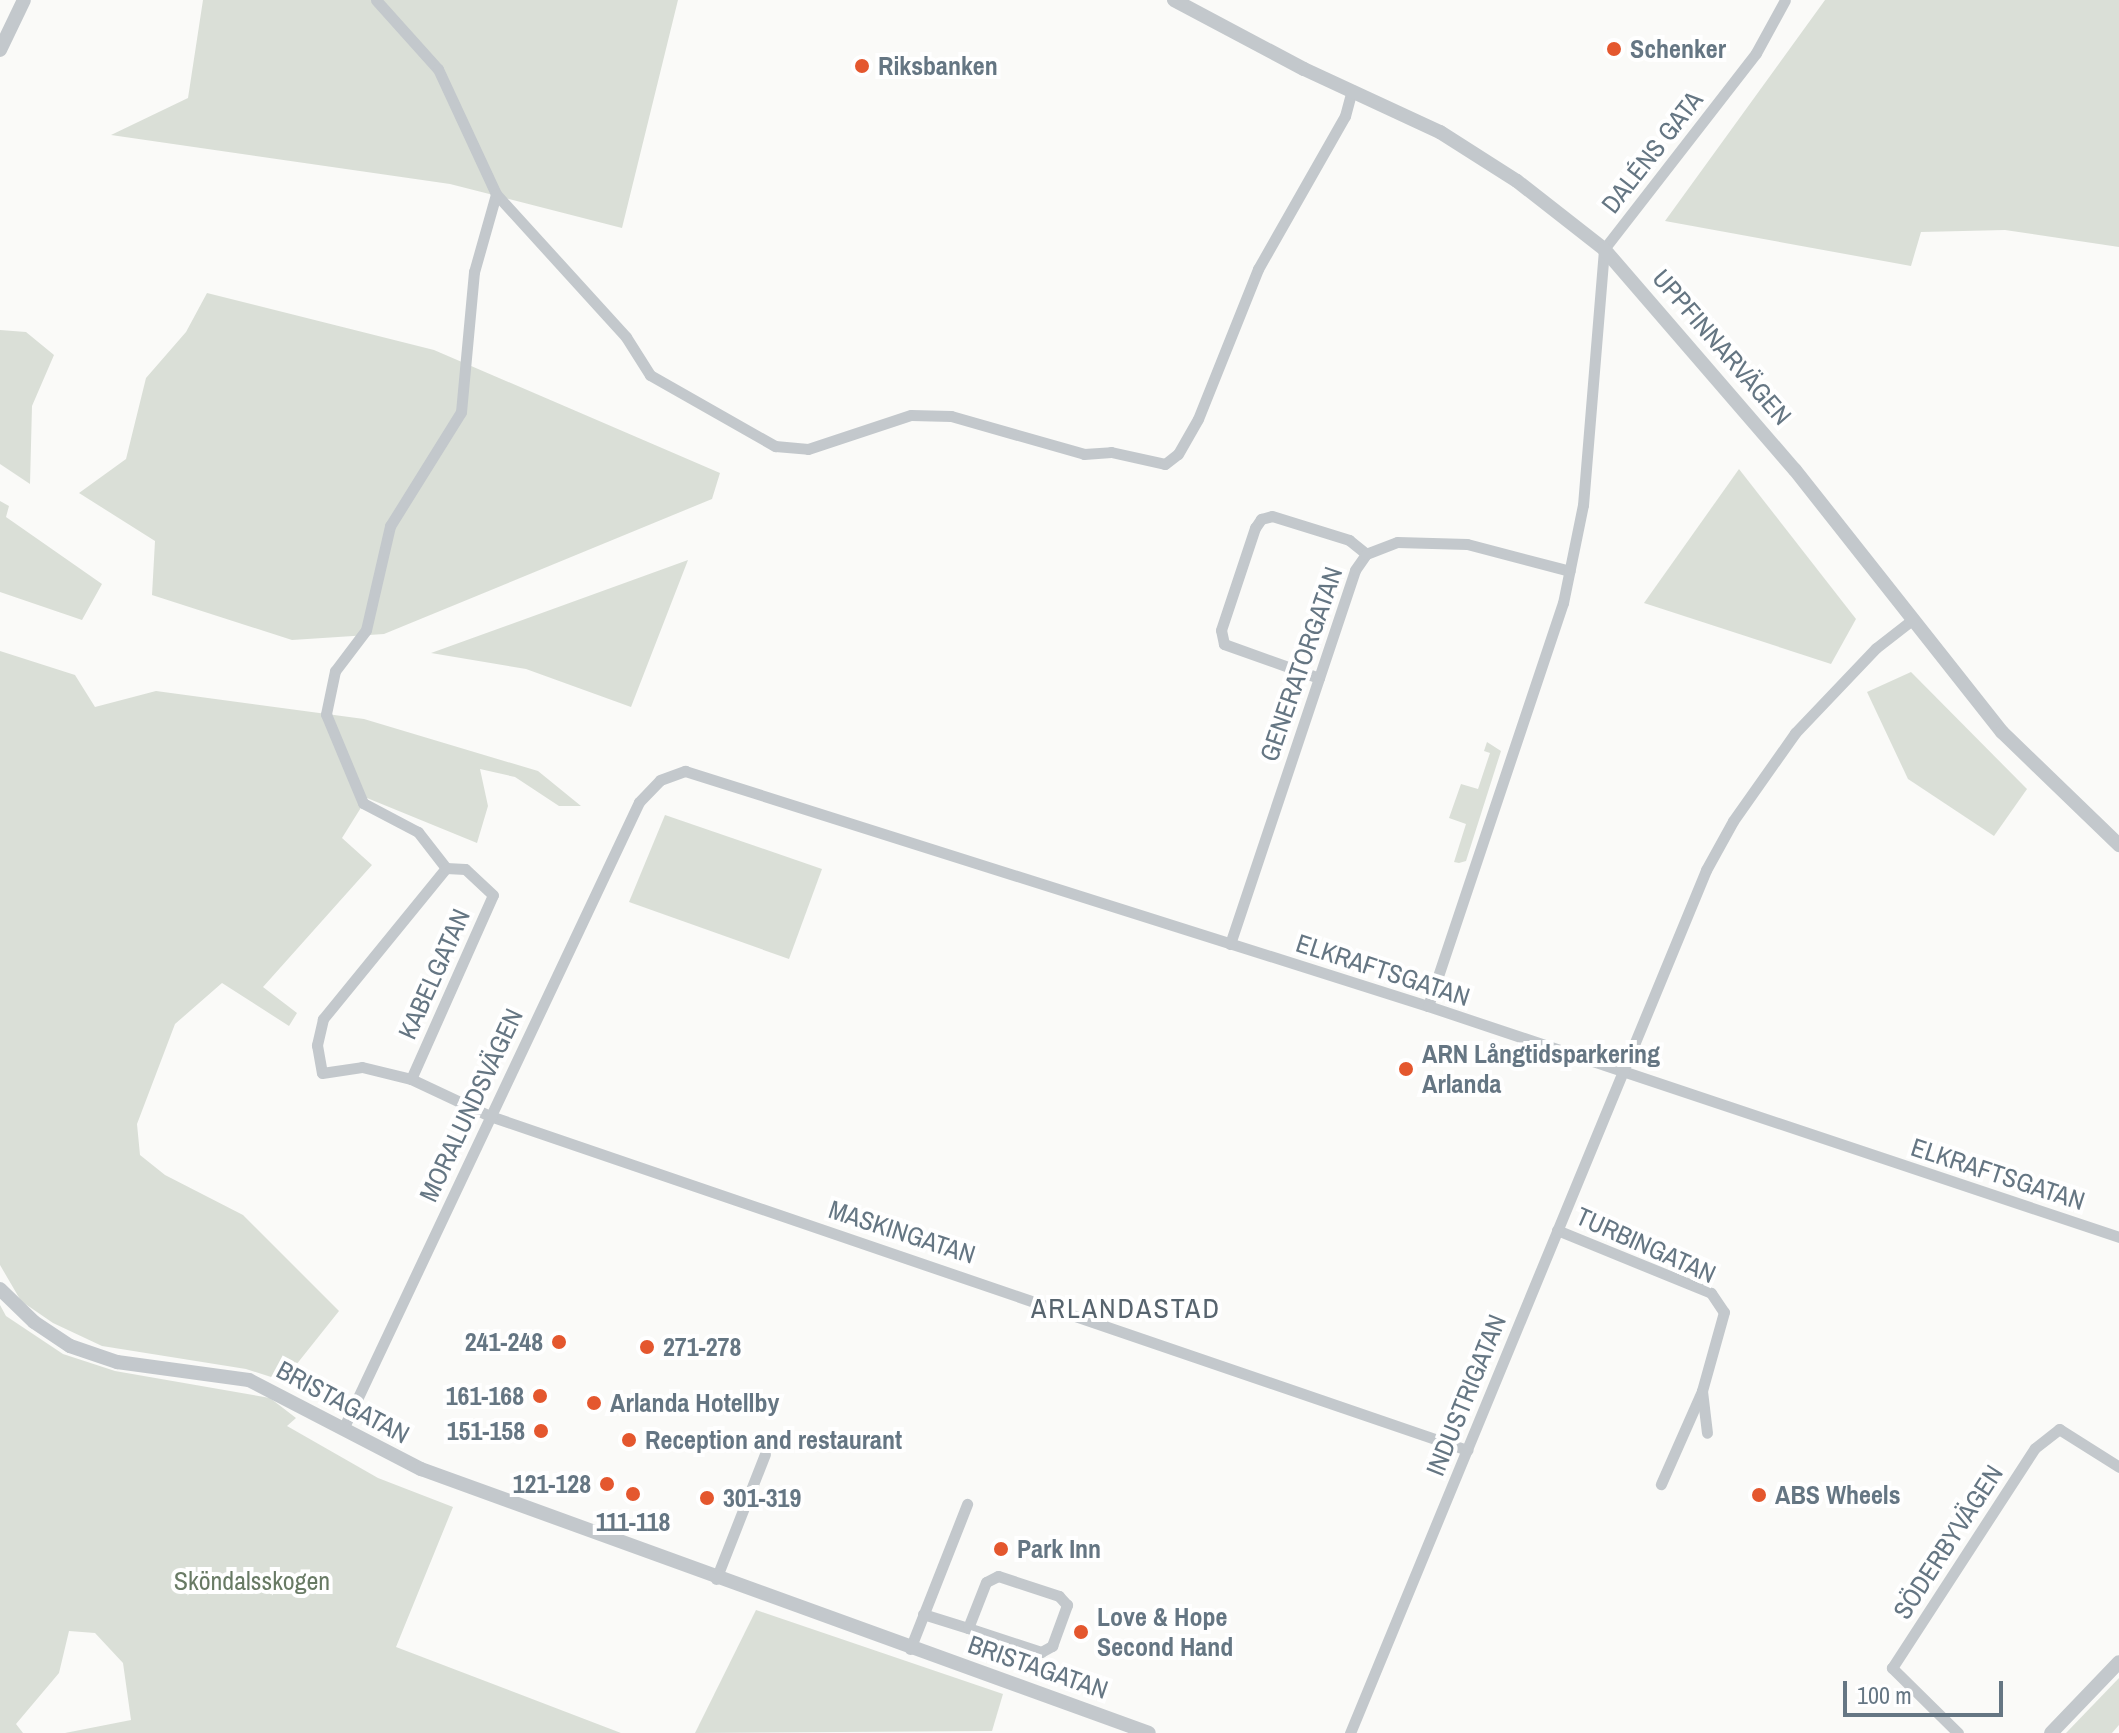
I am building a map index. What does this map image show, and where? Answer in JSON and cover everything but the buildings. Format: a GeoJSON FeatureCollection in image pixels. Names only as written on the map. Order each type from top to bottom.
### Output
{"type":"FeatureCollection","features":[{"type":"Feature","properties":{"kind":"street"},"geometry":{"type":"LineString","coordinates":[[0,50],[24,0]]}},
{"type":"Feature","properties":{"kind":"street"},"geometry":{"type":"LineString","coordinates":[[376,0],[438,69],[496,194],[626,337],[650,375],[755,438],[808,449],[911,415],[951,416],[1084,454],[1111,452],[1165,464],[1178,454],[1198,419],[1258,269],[1345,116],[1352,90]]}},
{"type":"Feature","properties":{"kind":"street","name":"DALÉNS GATA"},"geometry":{"type":"LineString","coordinates":[[1604,249],[1756,53],[1785,0]]}},
{"type":"Feature","properties":{"kind":"street","name":"UPPFINNARVÄGEN"},"geometry":{"type":"LineString","coordinates":[[1180,2],[1477,154],[1604,249],[1795,470],[1912,620],[2031,764],[2119,845]]}},
{"type":"Feature","properties":{"kind":"street"},"geometry":{"type":"LineString","coordinates":[[446,868],[418,832],[363,803],[326,714],[335,671],[366,630],[390,526],[461,412],[474,272],[496,194]]}},
{"type":"Feature","properties":{"kind":"street"},"geometry":{"type":"LineString","coordinates":[[1428,1006],[1570,571],[1586,480],[1604,249]]}},
{"type":"Feature","properties":{"kind":"street"},"geometry":{"type":"LineString","coordinates":[[1319,678],[1224,644],[1221,630],[1255,528],[1261,519],[1272,516],[1349,540],[1366,554]]}},
{"type":"Feature","properties":{"kind":"street","name":"GENERATORGATAN"},"geometry":{"type":"LineString","coordinates":[[1230,944],[1355,570],[1366,554],[1397,542],[1467,544],[1570,571]]}},
{"type":"Feature","properties":{"kind":"street","name":"INDUSTRIGATAN"},"geometry":{"type":"LineString","coordinates":[[1350,1733],[1623,1074],[1684,919],[1733,821],[1795,733],[1833,690],[1912,620]]}},
{"type":"Feature","properties":{"kind":"street","name":"ELKRAFTSGATAN"},"geometry":{"type":"LineString","coordinates":[[639,802],[660,780],[685,771],[1428,1006],[1623,1074],[2119,1237]]}},
{"type":"Feature","properties":{"kind":"street","name":"MORALUNDSVÄGEN"},"geometry":{"type":"LineString","coordinates":[[344,1427],[639,802]]}},
{"type":"Feature","properties":{"kind":"street","name":"MASKINGATAN"},"geometry":{"type":"LineString","coordinates":[[446,868],[323,1019],[317,1045],[322,1073],[362,1067],[411,1079],[490,1116],[1467,1450]]}},
{"type":"Feature","properties":{"kind":"street","name":"KABELGATAN"},"geometry":{"type":"LineString","coordinates":[[411,1079],[493,895],[465,869],[446,868]]}},
{"type":"Feature","properties":{"kind":"street","name":"TURBINGATAN"},"geometry":{"type":"LineString","coordinates":[[1557,1230],[1711,1293],[1720,1302],[1725,1321],[1702,1391],[1661,1484]]}},
{"type":"Feature","properties":{"kind":"street","name":"BRISTAGATAN"},"geometry":{"type":"LineString","coordinates":[[0,1289],[34,1322],[70,1346],[117,1362],[249,1380],[421,1469],[716,1579],[1149,1733]]}},
{"type":"Feature","properties":{"kind":"street","name":"TURBINGATAN"},"geometry":{"type":"LineString","coordinates":[[1702,1391],[1707,1433]]}},
{"type":"Feature","properties":{"kind":"street","name":"SÖDERBYVÄGEN"},"geometry":{"type":"LineString","coordinates":[[1958,1733],[1892,1668],[2035,1448],[2059,1429],[2119,1467]]}},
{"type":"Feature","properties":{"kind":"street"},"geometry":{"type":"LineString","coordinates":[[716,1579],[765,1454]]}},
{"type":"Feature","properties":{"kind":"street"},"geometry":{"type":"LineString","coordinates":[[910,1649],[967,1504]]}},
{"type":"Feature","properties":{"kind":"street"},"geometry":{"type":"LineString","coordinates":[[923,1614],[1041,1652],[1052,1646],[1067,1605],[1059,1596],[998,1576],[986,1582],[968,1628]]}},
{"type":"Feature","properties":{"kind":"street"},"geometry":{"type":"LineString","coordinates":[[2051,1733],[2119,1662]]}},
{"type":"Feature","properties":{"kind":"green space"},"geometry":{"type":"Polygon","coordinates":[[[203,0],[678,0],[622,228],[450,184],[111,135],[188,98],[203,0]]]}},
{"type":"Feature","properties":{"kind":"green space"},"geometry":{"type":"Polygon","coordinates":[[[1825,0],[2119,0],[2119,247],[2005,230],[1921,232],[1911,266],[1665,221],[1825,0]]]}},
{"type":"Feature","properties":{"kind":"green space"},"geometry":{"type":"Polygon","coordinates":[[[207,293],[434,350],[720,473],[712,499],[384,634],[292,640],[152,595],[155,541],[79,493],[126,459],[146,378],[186,332],[207,293]]]}},
{"type":"Feature","properties":{"kind":"green space"},"geometry":{"type":"Polygon","coordinates":[[[0,330],[26,332],[54,355],[32,406],[30,484],[0,464],[0,330]]]}},
{"type":"Feature","properties":{"kind":"green space"},"geometry":{"type":"Polygon","coordinates":[[[1739,469],[1856,619],[1831,664],[1644,603],[1739,469]]]}},
{"type":"Feature","properties":{"kind":"green space"},"geometry":{"type":"Polygon","coordinates":[[[0,501],[9,506],[6,517],[102,584],[82,620],[0,592],[0,501]]]}},
{"type":"Feature","properties":{"kind":"green space"},"geometry":{"type":"Polygon","coordinates":[[[688,560],[631,707],[526,669],[431,653],[688,560]]]}},
{"type":"Feature","properties":{"kind":"green space"},"geometry":{"type":"Polygon","coordinates":[[[0,651],[75,675],[95,707],[156,691],[364,719],[538,771],[581,806],[559,806],[515,777],[480,769],[488,806],[477,843],[367,798],[342,838],[372,865],[263,987],[297,1013],[289,1026],[222,983],[175,1024],[137,1124],[140,1155],[165,1175],[243,1215],[339,1311],[296,1365],[304,1380],[296,1385],[246,1369],[102,1346],[53,1323],[21,1301],[0,1265],[0,651]]]}},
{"type":"Feature","properties":{"kind":"green space"},"geometry":{"type":"Polygon","coordinates":[[[1911,672],[2027,789],[1994,836],[1908,779],[1867,692],[1911,672]]]}},
{"type":"Feature","properties":{"kind":"green space"},"geometry":{"type":"Polygon","coordinates":[[[1487,742],[1501,751],[1466,861],[1454,862],[1466,824],[1449,818],[1461,784],[1478,789],[1490,753],[1484,751],[1487,742]]]}},
{"type":"Feature","properties":{"kind":"green space"},"geometry":{"type":"Polygon","coordinates":[[[665,815],[822,869],[789,959],[629,902],[665,815]]]}},
{"type":"Feature","properties":{"kind":"green space","name":"Sköndalsskogen"},"geometry":{"type":"Polygon","coordinates":[[[0,1305],[6,1316],[63,1354],[115,1371],[270,1398],[296,1418],[287,1426],[378,1478],[453,1507],[396,1647],[621,1733],[65,1733],[131,1720],[123,1663],[95,1633],[69,1631],[59,1673],[16,1724],[23,1733],[0,1733],[0,1305]]]}},
{"type":"Feature","properties":{"kind":"green space"},"geometry":{"type":"Polygon","coordinates":[[[756,1610],[1003,1694],[992,1731],[695,1733],[756,1610]]]}},
{"type":"Feature","properties":{"kind":"green space"},"geometry":{"type":"Polygon","coordinates":[[[2119,1678],[2119,1725],[2112,1733],[2066,1733],[2119,1678]]]}},
{"type":"Feature","properties":{"kind":"place","name":"Schenker"},"geometry":{"type":"Point","coordinates":[1614,49]}},
{"type":"Feature","properties":{"kind":"place","name":"Riksbanken"},"geometry":{"type":"Point","coordinates":[862,66]}},
{"type":"Feature","properties":{"kind":"place","name":"ARN Långtidsparkering Arlanda"},"geometry":{"type":"Point","coordinates":[1406,1069]}},
{"type":"Feature","properties":{"kind":"place","name":"241-248"},"geometry":{"type":"Point","coordinates":[559,1342]}},
{"type":"Feature","properties":{"kind":"place","name":"271-278"},"geometry":{"type":"Point","coordinates":[647,1347]}},
{"type":"Feature","properties":{"kind":"place","name":"161-168"},"geometry":{"type":"Point","coordinates":[540,1396]}},
{"type":"Feature","properties":{"kind":"place","name":"Arlanda Hotellby"},"geometry":{"type":"Point","coordinates":[594,1403]}},
{"type":"Feature","properties":{"kind":"place","name":"151-158"},"geometry":{"type":"Point","coordinates":[541,1431]}},
{"type":"Feature","properties":{"kind":"place","name":"Reception and restaurant"},"geometry":{"type":"Point","coordinates":[629,1440]}},
{"type":"Feature","properties":{"kind":"place","name":"121-128"},"geometry":{"type":"Point","coordinates":[607,1484]}},
{"type":"Feature","properties":{"kind":"place","name":"111-118"},"geometry":{"type":"Point","coordinates":[633,1494]}},
{"type":"Feature","properties":{"kind":"place","name":"ABS Wheels"},"geometry":{"type":"Point","coordinates":[1759,1495]}},
{"type":"Feature","properties":{"kind":"place","name":"301-319"},"geometry":{"type":"Point","coordinates":[707,1498]}},
{"type":"Feature","properties":{"kind":"place","name":"Park Inn"},"geometry":{"type":"Point","coordinates":[1001,1549]}},
{"type":"Feature","properties":{"kind":"place","name":"Love & Hope Second Hand"},"geometry":{"type":"Point","coordinates":[1081,1632]}},
{"type":"Feature","properties":{"kind":"district","name":"ARLANDASTAD"},"geometry":{"type":"Point","coordinates":[1126,1308]}}]}
